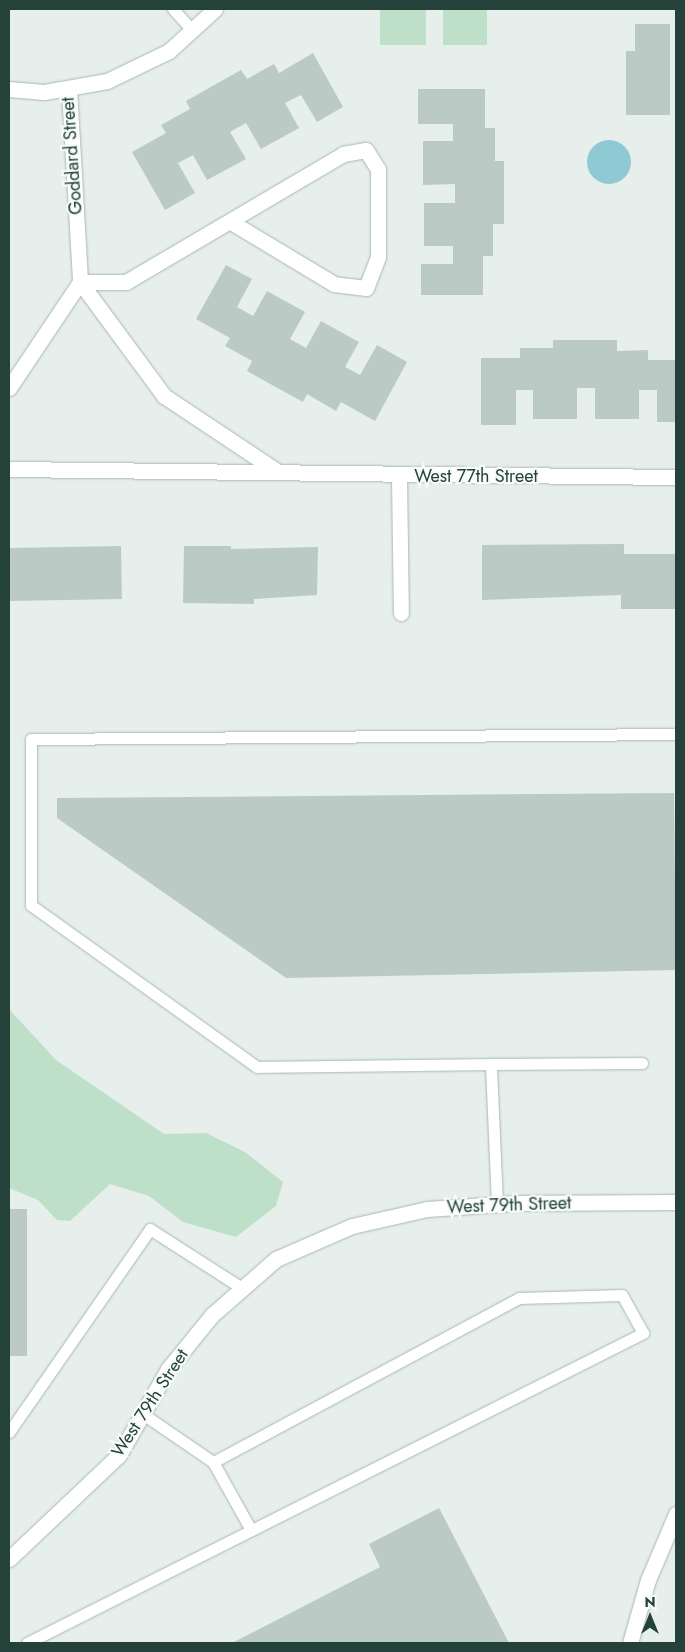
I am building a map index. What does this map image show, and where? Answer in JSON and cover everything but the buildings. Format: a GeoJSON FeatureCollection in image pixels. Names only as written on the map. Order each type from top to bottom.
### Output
{"type":"FeatureCollection","features":[{"type":"Feature","properties":{"kind":"street"},"geometry":{"type":"LineString","coordinates":[[69,89],[116,77],[169,51],[215,9]]}},
{"type":"Feature","properties":{"kind":"street","name":"Goddard Street"},"geometry":{"type":"LineString","coordinates":[[9,89],[69,89],[80,282]]}},
{"type":"Feature","properties":{"kind":"street"},"geometry":{"type":"LineString","coordinates":[[80,282],[126,282],[231,222],[343,154],[366,150],[378,169],[378,257],[366,288],[334,284],[231,222]]}},
{"type":"Feature","properties":{"kind":"street"},"geometry":{"type":"LineString","coordinates":[[9,388],[80,282]]}},
{"type":"Feature","properties":{"kind":"street"},"geometry":{"type":"LineString","coordinates":[[80,282],[164,396],[277,472]]}},
{"type":"Feature","properties":{"kind":"street","name":"West 77th Street"},"geometry":{"type":"LineString","coordinates":[[9,469],[277,472],[399,476],[676,477]]}},
{"type":"Feature","properties":{"kind":"street"},"geometry":{"type":"LineString","coordinates":[[399,476],[401,614]]}},
{"type":"Feature","properties":{"kind":"street","name":"West 79th Street"},"geometry":{"type":"LineString","coordinates":[[9,1559],[119,1455],[168,1369],[212,1315],[276,1259],[352,1226],[427,1209],[497,1204],[676,1202]]}},
{"type":"Feature","properties":{"kind":"street"},"geometry":{"type":"LineString","coordinates":[[630,1643],[648,1580],[676,1514]]}},
{"type":"Feature","properties":{"kind":"lane"},"geometry":{"type":"LineString","coordinates":[[173,9],[192,30]]}},
{"type":"Feature","properties":{"kind":"lane"},"geometry":{"type":"LineString","coordinates":[[642,1063],[257,1067],[31,905],[31,739],[676,734]]}},
{"type":"Feature","properties":{"kind":"lane"},"geometry":{"type":"LineString","coordinates":[[491,1064],[497,1204]]}},
{"type":"Feature","properties":{"kind":"lane"},"geometry":{"type":"LineString","coordinates":[[9,1432],[150,1229],[242,1288]]}},
{"type":"Feature","properties":{"kind":"lane"},"geometry":{"type":"LineString","coordinates":[[27,1643],[643,1333],[622,1296],[519,1298],[213,1462]]}},
{"type":"Feature","properties":{"kind":"lane"},"geometry":{"type":"LineString","coordinates":[[142,1414],[213,1462],[251,1530]]}},
{"type":"Feature","properties":{"kind":"green space"},"geometry":{"type":"Polygon","coordinates":[[[380,9],[426,9],[426,45],[380,45],[380,9]]]}},
{"type":"Feature","properties":{"kind":"green space"},"geometry":{"type":"Polygon","coordinates":[[[443,9],[487,9],[487,45],[443,45],[443,9]]]}},
{"type":"Feature","properties":{"kind":"green space"},"geometry":{"type":"Polygon","coordinates":[[[9,1009],[56,1060],[164,1134],[206,1133],[245,1152],[283,1182],[276,1206],[236,1237],[183,1222],[149,1196],[110,1184],[70,1221],[57,1220],[38,1200],[9,1188],[9,1009]]]}},
{"type":"Feature","properties":{"kind":"water"},"geometry":{"type":"Polygon","coordinates":[[[609,140],[621,144],[627,150],[631,162],[627,174],[621,180],[609,184],[597,180],[591,174],[587,162],[591,150],[597,144],[609,140]]]}}]}
